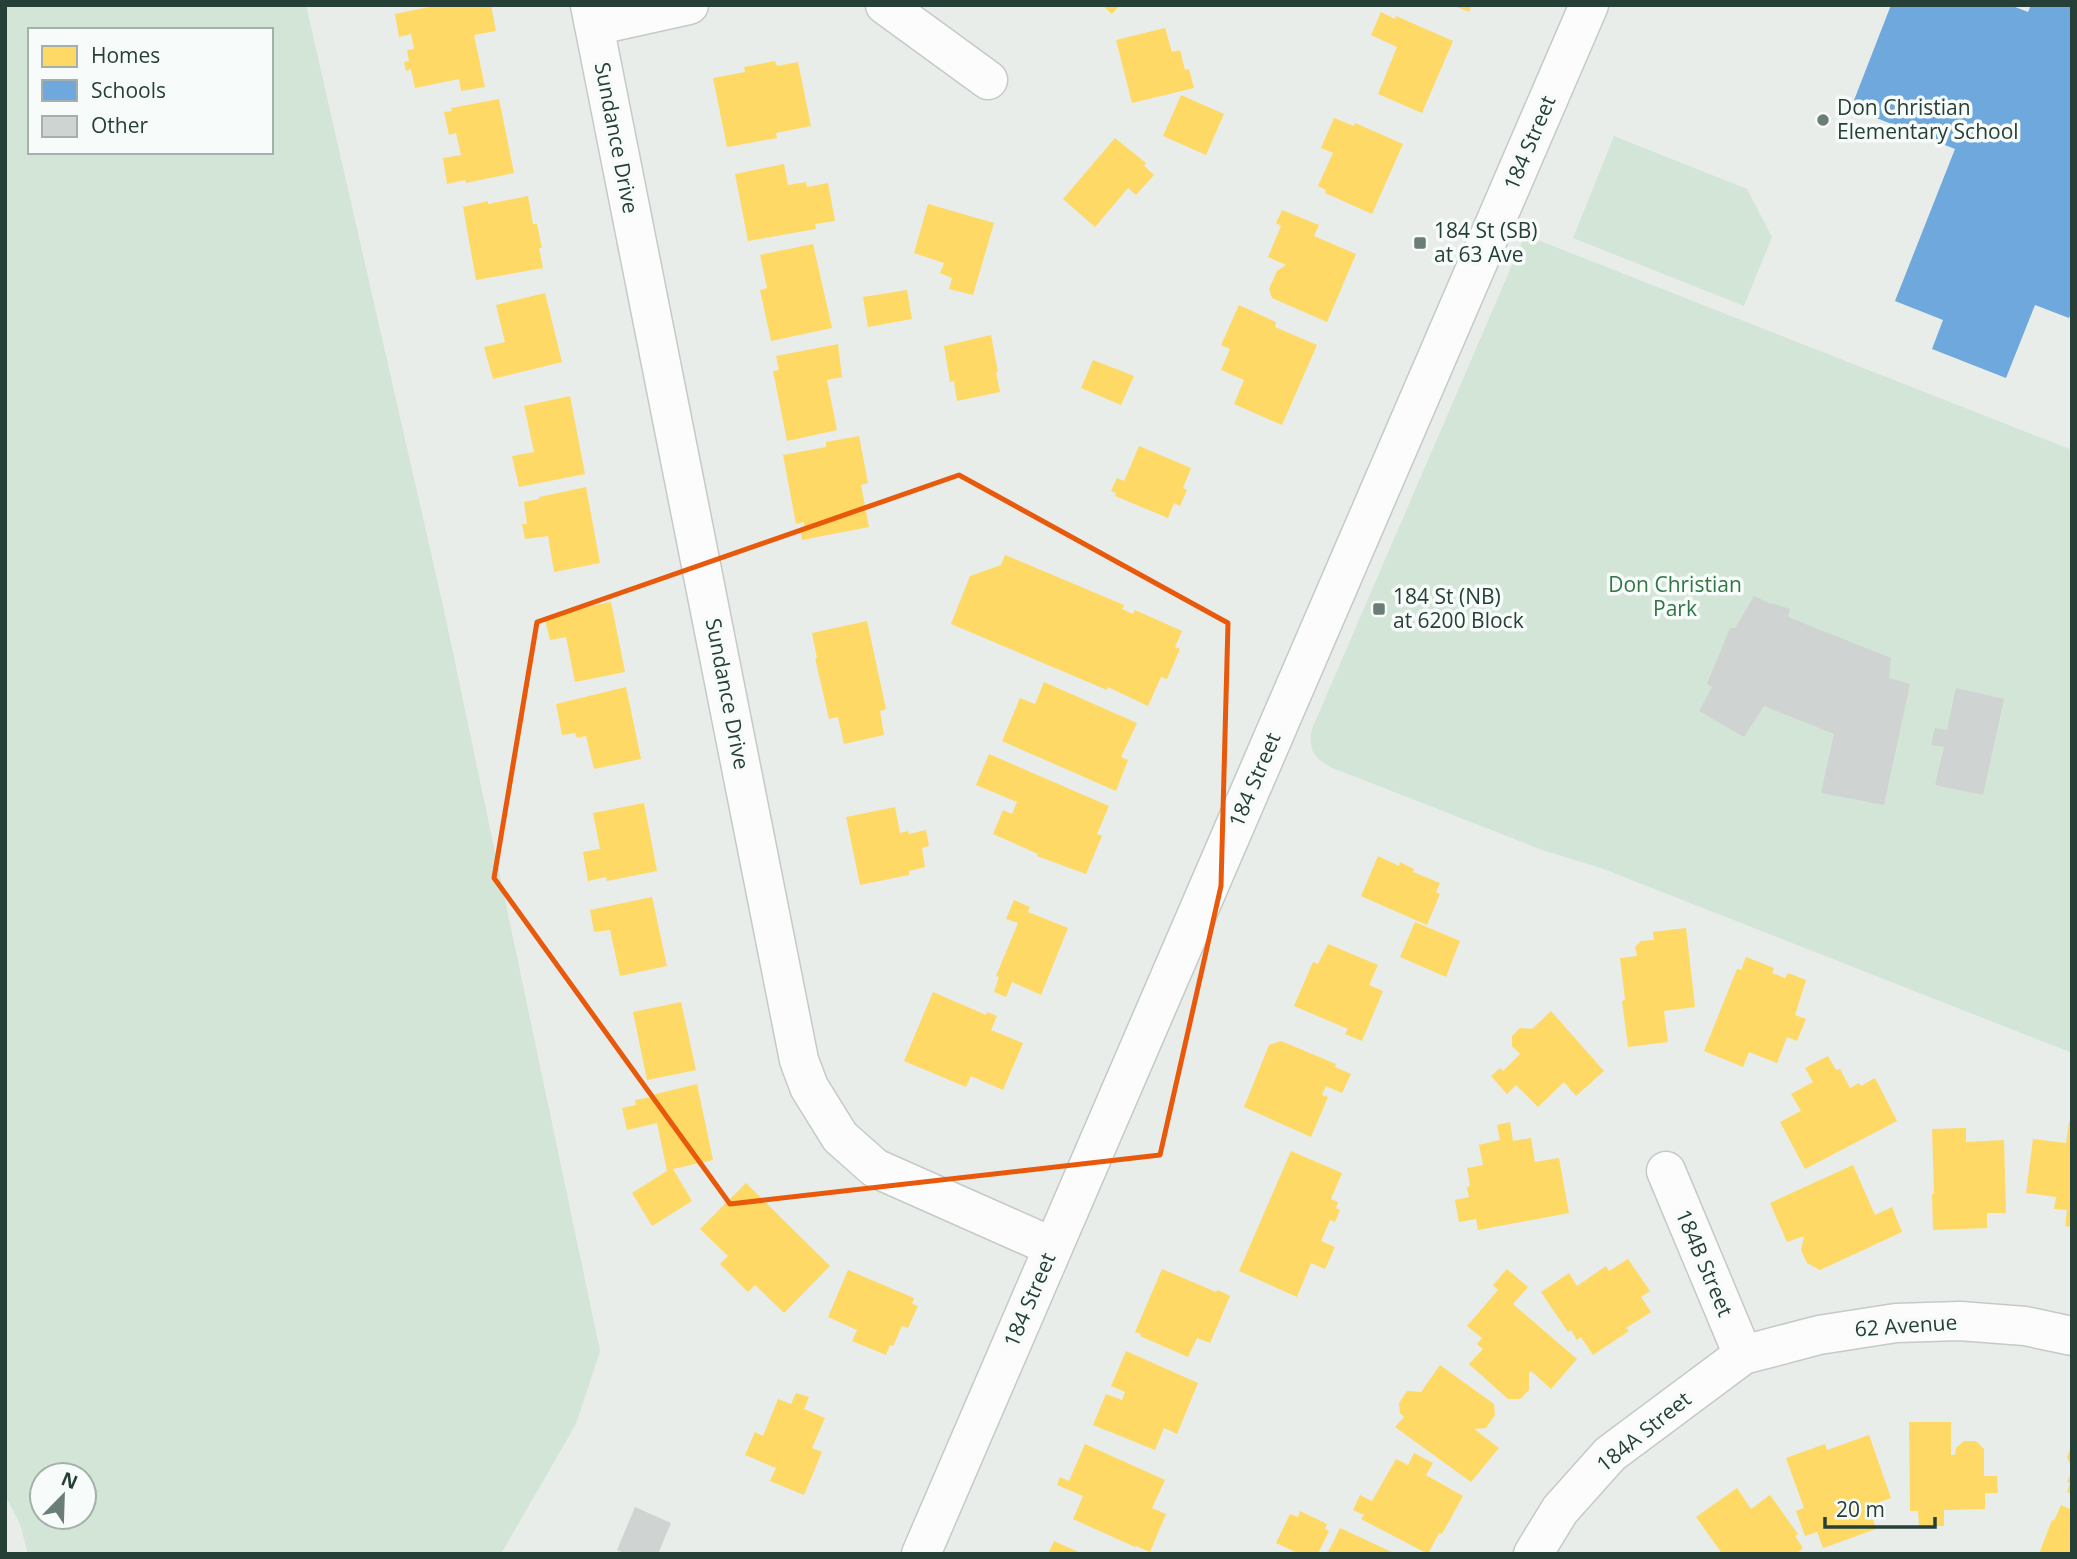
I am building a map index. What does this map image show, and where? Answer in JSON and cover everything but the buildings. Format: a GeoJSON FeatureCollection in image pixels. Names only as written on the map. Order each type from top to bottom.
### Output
{"type":"FeatureCollection","features":[{"type":"Feature","properties":{"kind":"street"},"geometry":{"type":"LineString","coordinates":[[592,15],[689,5]]}},
{"type":"Feature","properties":{"kind":"street"},"geometry":{"type":"LineString","coordinates":[[885,5],[988,80]]}},
{"type":"Feature","properties":{"kind":"street","name":"184 Street"},"geometry":{"type":"LineString","coordinates":[[921,1554],[1589,5]]}},
{"type":"Feature","properties":{"kind":"street","name":"Sundance Drive"},"geometry":{"type":"LineString","coordinates":[[592,15],[799,1060],[819,1104],[840,1137],[875,1168],[1053,1247]]}},
{"type":"Feature","properties":{"kind":"street","name":"184B Street"},"geometry":{"type":"LineString","coordinates":[[1666,1171],[1742,1355]]}},
{"type":"Feature","properties":{"kind":"street","name":"62 Avenue"},"geometry":{"type":"LineString","coordinates":[[1742,1355],[1819,1335],[1896,1323],[1973,1322],[2025,1326],[2072,1336]]}},
{"type":"Feature","properties":{"kind":"street","name":"184A Street"},"geometry":{"type":"LineString","coordinates":[[1533,1554],[1560,1510],[1611,1454],[1742,1355]]}},
{"type":"Feature","properties":{"kind":"highlighted area"},"geometry":{"type":"Polygon","coordinates":[[[959,475],[1228,623],[1221,886],[1160,1155],[730,1204],[494,878],[537,622],[959,475]]]}},
{"type":"Feature","properties":{"kind":"green space"},"geometry":{"type":"Polygon","coordinates":[[[5,5],[306,5],[444,610],[600,1351],[576,1424],[501,1554],[28,1554],[20,1524],[5,1495],[5,5]]]}},
{"type":"Feature","properties":{"kind":"green space"},"geometry":{"type":"Polygon","coordinates":[[[1614,136],[1747,189],[1772,237],[1744,306],[1573,238],[1614,136]]]}},
{"type":"Feature","properties":{"kind":"green space","name":"Don Christian Park"},"geometry":{"type":"Polygon","coordinates":[[[1525,235],[2072,450],[2072,1053],[1601,868],[1545,851],[1330,767],[1313,752],[1312,729],[1525,235]]]}},
{"type":"Feature","properties":{"kind":"place","name":"Don Christian Elementary School"},"geometry":{"type":"Point","coordinates":[1823,120]}},
{"type":"Feature","properties":{"kind":"place","name":"184 St (SB) at 63 Ave"},"geometry":{"type":"Point","coordinates":[1420,243]}},
{"type":"Feature","properties":{"kind":"place","name":"184 St (NB) at 6200 Block"},"geometry":{"type":"Point","coordinates":[1379,609]}}]}
